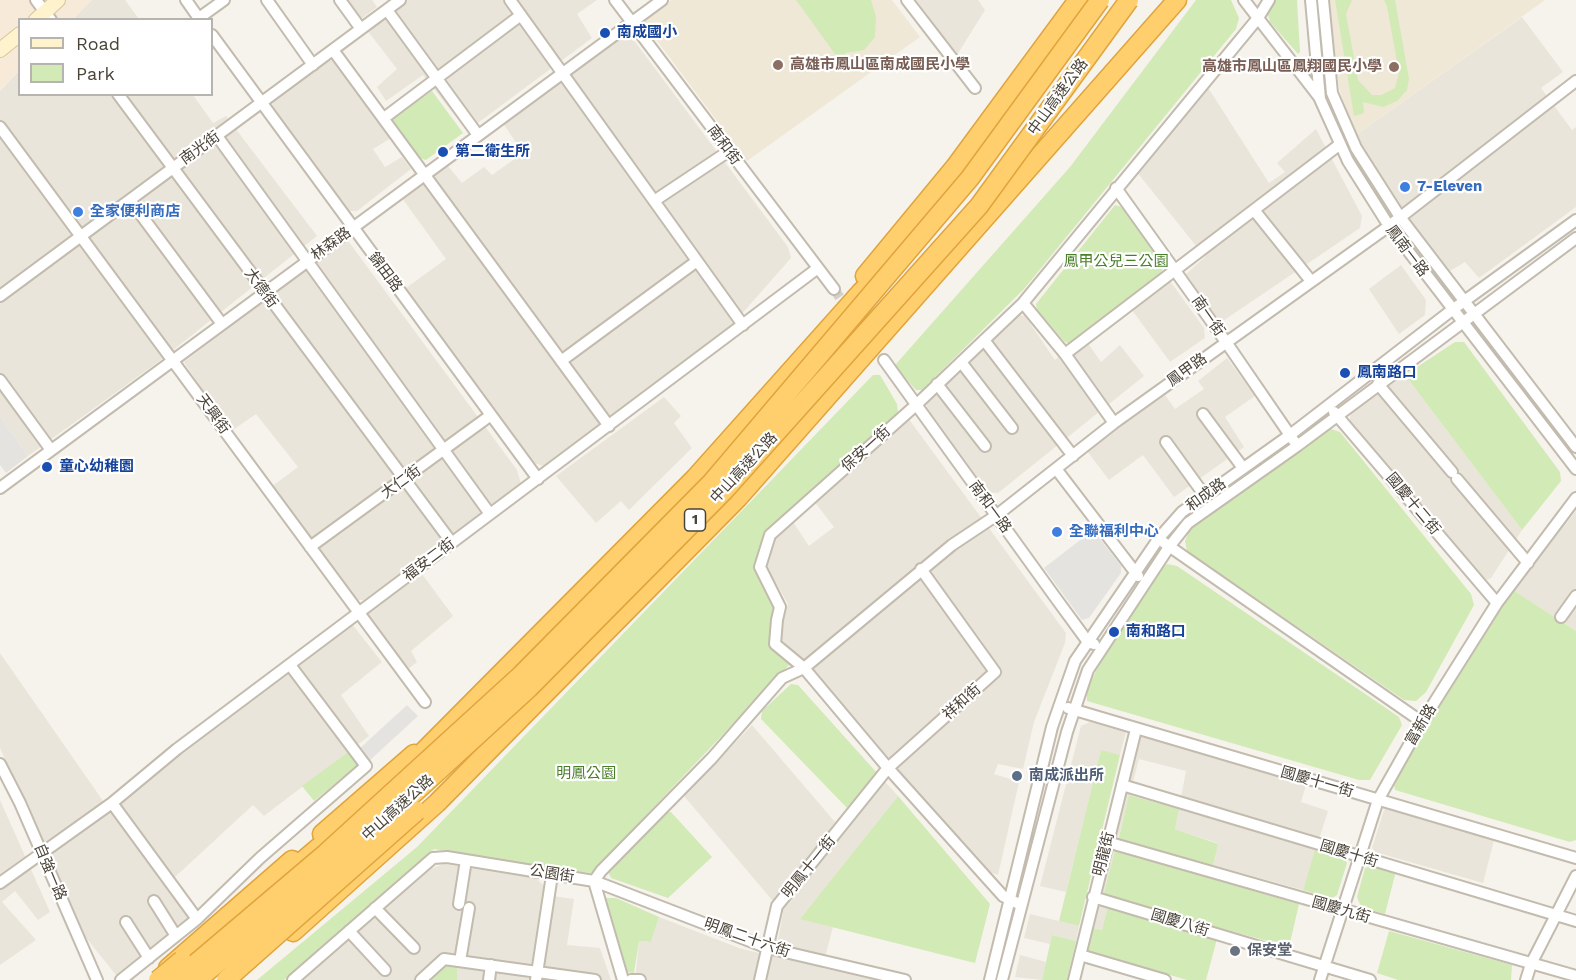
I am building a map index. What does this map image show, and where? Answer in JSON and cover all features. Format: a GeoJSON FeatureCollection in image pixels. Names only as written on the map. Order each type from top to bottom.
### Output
{"type":"FeatureCollection","features":[{"type":"Feature","properties":{"kind":"highway"},"geometry":{"type":"LineString","coordinates":[[695,478],[955,167],[1078,0]]}},
{"type":"Feature","properties":{"kind":"highway","name":"中山高速公路"},"geometry":{"type":"LineString","coordinates":[[176,980],[326,853],[520,676],[711,483],[970,178],[1100,0]]}},
{"type":"Feature","properties":{"kind":"highway","name":"中山高速公路"},"geometry":{"type":"LineString","coordinates":[[197,980],[320,879],[529,688],[724,490],[979,206],[1129,0]]}},
{"type":"Feature","properties":{"kind":"highway"},"geometry":{"type":"LineString","coordinates":[[237,980],[437,803],[738,498],[1177,0]]}},
{"type":"Feature","properties":{"kind":"highway"},"geometry":{"type":"LineString","coordinates":[[158,980],[354,818],[432,744],[695,478],[861,292],[936,220]]}},
{"type":"Feature","properties":{"kind":"highway"},"geometry":{"type":"LineString","coordinates":[[738,498],[915,291],[940,251]]}},
{"type":"Feature","properties":{"kind":"highway"},"geometry":{"type":"LineString","coordinates":[[226,980],[417,811],[515,716],[565,675]]}},
{"type":"Feature","properties":{"kind":"highway"},"geometry":{"type":"LineString","coordinates":[[152,980],[458,716]]}},
{"type":"Feature","properties":{"kind":"main road"},"geometry":{"type":"LineString","coordinates":[[44,17],[58,0]]}},
{"type":"Feature","properties":{"kind":"main road"},"geometry":{"type":"LineString","coordinates":[[0,50],[18,36]]}},
{"type":"Feature","properties":{"kind":"street"},"geometry":{"type":"LineString","coordinates":[[36,0],[44,17]]}},
{"type":"Feature","properties":{"kind":"street"},"geometry":{"type":"LineString","coordinates":[[186,0],[199,18]]}},
{"type":"Feature","properties":{"kind":"street"},"geometry":{"type":"LineString","coordinates":[[201,18],[224,0]]}},
{"type":"Feature","properties":{"kind":"street"},"geometry":{"type":"LineString","coordinates":[[267,0],[313,64]]}},
{"type":"Feature","properties":{"kind":"street"},"geometry":{"type":"LineString","coordinates":[[340,0],[361,29]]}},
{"type":"Feature","properties":{"kind":"street","name":"南光街"},"geometry":{"type":"LineString","coordinates":[[0,296],[400,0]]}},
{"type":"Feature","properties":{"kind":"street"},"geometry":{"type":"LineString","coordinates":[[510,0],[743,325]]}},
{"type":"Feature","properties":{"kind":"street","name":"南和街"},"geometry":{"type":"LineString","coordinates":[[615,0],[834,289]]}},
{"type":"Feature","properties":{"kind":"street","name":"林森路"},"geometry":{"type":"LineString","coordinates":[[0,488],[662,0]]}},
{"type":"Feature","properties":{"kind":"street"},"geometry":{"type":"LineString","coordinates":[[907,0],[975,88]]}},
{"type":"Feature","properties":{"kind":"street"},"geometry":{"type":"LineString","coordinates":[[1244,0],[1320,99],[1332,93]]}},
{"type":"Feature","properties":{"kind":"street","name":"保安一街"},"geometry":{"type":"LineString","coordinates":[[1021,905],[1010,901],[888,768],[804,668],[775,644],[780,607],[760,567],[770,535],[916,405],[1023,303],[1258,18],[1269,0]]}},
{"type":"Feature","properties":{"kind":"street","name":"鳳南一路"},"geometry":{"type":"LineString","coordinates":[[1311,0],[1320,99],[1340,145],[1389,226],[1576,469]]}},
{"type":"Feature","properties":{"kind":"street","name":"鳳南一路"},"geometry":{"type":"LineString","coordinates":[[1323,0],[1332,93],[1356,148],[1400,217],[1576,447]]}},
{"type":"Feature","properties":{"kind":"street"},"geometry":{"type":"LineString","coordinates":[[387,10],[478,135]]}},
{"type":"Feature","properties":{"kind":"street"},"geometry":{"type":"LineString","coordinates":[[384,118],[521,15]]}},
{"type":"Feature","properties":{"kind":"street","name":"錦田路"},"geometry":{"type":"LineString","coordinates":[[213,36],[538,479]]}},
{"type":"Feature","properties":{"kind":"street"},"geometry":{"type":"LineString","coordinates":[[333,50],[609,426]]}},
{"type":"Feature","properties":{"kind":"street","name":"鳳甲路"},"geometry":{"type":"LineString","coordinates":[[804,668],[921,569],[1057,470],[1114,423],[1389,226],[1576,81]]}},
{"type":"Feature","properties":{"kind":"street","name":"大德街"},"geometry":{"type":"LineString","coordinates":[[119,96],[452,543]]}},
{"type":"Feature","properties":{"kind":"street","name":"天興街"},"geometry":{"type":"LineString","coordinates":[[0,127],[425,702]]}},
{"type":"Feature","properties":{"kind":"street"},"geometry":{"type":"LineString","coordinates":[[217,136],[490,514]]}},
{"type":"Feature","properties":{"kind":"street"},"geometry":{"type":"LineString","coordinates":[[1065,354],[1340,145]]}},
{"type":"Feature","properties":{"kind":"street"},"geometry":{"type":"LineString","coordinates":[[656,204],[729,151]]}},
{"type":"Feature","properties":{"kind":"street","name":"南一街"},"geometry":{"type":"LineString","coordinates":[[1116,188],[1176,270],[1297,446]]}},
{"type":"Feature","properties":{"kind":"street"},"geometry":{"type":"LineString","coordinates":[[130,200],[222,324]]}},
{"type":"Feature","properties":{"kind":"street"},"geometry":{"type":"LineString","coordinates":[[1254,210],[1311,281]]}},
{"type":"Feature","properties":{"kind":"street","name":"和成路"},"geometry":{"type":"LineString","coordinates":[[990,980],[1059,704],[1075,661],[1133,572],[1159,538],[1182,512],[1290,435],[1452,310],[1576,220]]}},
{"type":"Feature","properties":{"kind":"street","name":"和成路"},"geometry":{"type":"LineString","coordinates":[[1002,980],[1074,711],[1088,670],[1144,581],[1169,547],[1188,523],[1297,446],[1576,238]]}},
{"type":"Feature","properties":{"kind":"street"},"geometry":{"type":"LineString","coordinates":[[561,361],[697,261]]}},
{"type":"Feature","properties":{"kind":"street","name":"福安二街"},"geometry":{"type":"LineString","coordinates":[[0,883],[41,851],[112,803],[140,778],[818,268]]}},
{"type":"Feature","properties":{"kind":"street"},"geometry":{"type":"LineString","coordinates":[[1023,303],[1065,354],[1114,423]]}},
{"type":"Feature","properties":{"kind":"street"},"geometry":{"type":"LineString","coordinates":[[984,340],[1073,456]]}},
{"type":"Feature","properties":{"kind":"street","name":"南和一路"},"geometry":{"type":"LineString","coordinates":[[884,360],[1088,642]]}},
{"type":"Feature","properties":{"kind":"street"},"geometry":{"type":"LineString","coordinates":[[961,362],[1012,428]]}},
{"type":"Feature","properties":{"kind":"street"},"geometry":{"type":"LineString","coordinates":[[0,380],[51,450]]}},
{"type":"Feature","properties":{"kind":"street"},"geometry":{"type":"LineString","coordinates":[[937,384],[985,446]]}},
{"type":"Feature","properties":{"kind":"street"},"geometry":{"type":"LineString","coordinates":[[1378,384],[1528,563]]}},
{"type":"Feature","properties":{"kind":"street","name":"國慶十二街"},"geometry":{"type":"LineString","coordinates":[[1328,405],[1497,603]]}},
{"type":"Feature","properties":{"kind":"street"},"geometry":{"type":"LineString","coordinates":[[1203,414],[1243,468]]}},
{"type":"Feature","properties":{"kind":"street","name":"大仁街"},"geometry":{"type":"LineString","coordinates":[[310,547],[445,451],[491,415]]}},
{"type":"Feature","properties":{"kind":"street"},"geometry":{"type":"LineString","coordinates":[[1166,442],[1205,496]]}},
{"type":"Feature","properties":{"kind":"street"},"geometry":{"type":"LineString","coordinates":[[1057,470],[1133,572],[1144,581]]}},
{"type":"Feature","properties":{"kind":"street","name":"富新路"},"geometry":{"type":"LineString","coordinates":[[1320,980],[1378,800],[1422,722],[1497,603],[1576,498]]}},
{"type":"Feature","properties":{"kind":"street"},"geometry":{"type":"LineString","coordinates":[[1159,538],[1422,722]]}},
{"type":"Feature","properties":{"kind":"street","name":"祥和街"},"geometry":{"type":"LineString","coordinates":[[888,768],[995,672],[921,569]]}},
{"type":"Feature","properties":{"kind":"street"},"geometry":{"type":"LineString","coordinates":[[1561,617],[1576,596]]}},
{"type":"Feature","properties":{"kind":"street"},"geometry":{"type":"LineString","coordinates":[[1088,642],[1101,647]]}},
{"type":"Feature","properties":{"kind":"street"},"geometry":{"type":"LineString","coordinates":[[121,980],[197,919],[260,858],[366,766],[290,665]]}},
{"type":"Feature","properties":{"kind":"street","name":"公園街"},"geometry":{"type":"LineString","coordinates":[[292,980],[434,858],[441,856],[594,881],[601,871],[714,755],[782,678],[804,668]]}},
{"type":"Feature","properties":{"kind":"street","name":"國慶十一街"},"geometry":{"type":"LineString","coordinates":[[1059,704],[1074,711],[1576,858]]}},
{"type":"Feature","properties":{"kind":"street","name":"明龍街"},"geometry":{"type":"LineString","coordinates":[[1074,980],[1136,729]]}},
{"type":"Feature","properties":{"kind":"street","name":"自強一路"},"geometry":{"type":"LineString","coordinates":[[0,764],[97,980]]}},
{"type":"Feature","properties":{"kind":"street","name":"明鳳十一街"},"geometry":{"type":"LineString","coordinates":[[760,980],[777,906],[888,768]]}},
{"type":"Feature","properties":{"kind":"street","name":"國慶十街"},"geometry":{"type":"LineString","coordinates":[[1122,784],[1576,921]]}},
{"type":"Feature","properties":{"kind":"street"},"geometry":{"type":"LineString","coordinates":[[112,803],[197,919]]}},
{"type":"Feature","properties":{"kind":"street","name":"國慶九街"},"geometry":{"type":"LineString","coordinates":[[1107,842],[1576,976]]}},
{"type":"Feature","properties":{"kind":"street"},"geometry":{"type":"LineString","coordinates":[[460,961],[466,860]]}},
{"type":"Feature","properties":{"kind":"street"},"geometry":{"type":"LineString","coordinates":[[537,976],[552,875]]}},
{"type":"Feature","properties":{"kind":"street"},"geometry":{"type":"LineString","coordinates":[[1526,980],[1531,964],[1576,876]]}},
{"type":"Feature","properties":{"kind":"street"},"geometry":{"type":"LineString","coordinates":[[594,881],[623,980]]}},
{"type":"Feature","properties":{"kind":"street","name":"明鳳二十六街"},"geometry":{"type":"LineString","coordinates":[[594,881],[768,948],[905,980]]}},
{"type":"Feature","properties":{"kind":"street","name":"國慶八街"},"geometry":{"type":"LineString","coordinates":[[1093,897],[1370,980]]}},
{"type":"Feature","properties":{"kind":"street"},"geometry":{"type":"LineString","coordinates":[[154,901],[176,936]]}},
{"type":"Feature","properties":{"kind":"street"},"geometry":{"type":"LineString","coordinates":[[375,908],[414,948]]}},
{"type":"Feature","properties":{"kind":"street"},"geometry":{"type":"LineString","coordinates":[[126,922],[148,958]]}},
{"type":"Feature","properties":{"kind":"street"},"geometry":{"type":"LineString","coordinates":[[349,931],[385,970]]}},
{"type":"Feature","properties":{"kind":"street"},"geometry":{"type":"LineString","coordinates":[[1080,955],[1165,980]]}},
{"type":"Feature","properties":{"kind":"street"},"geometry":{"type":"LineString","coordinates":[[421,980],[440,961],[460,961],[537,976],[595,980]]}},
{"type":"Feature","properties":{"kind":"street"},"geometry":{"type":"LineString","coordinates":[[489,980],[491,966]]}},
{"type":"Feature","properties":{"kind":"street"},"geometry":{"type":"LineString","coordinates":[[631,980],[640,980]]}},
{"type":"Feature","properties":{"kind":"shaded area"},"geometry":{"type":"Polygon","coordinates":[[[0,0],[92,0],[73,18],[18,18],[18,72],[0,90],[0,0]]]}},
{"type":"Feature","properties":{"kind":"shaded area"},"geometry":{"type":"Polygon","coordinates":[[[92,0],[125,0],[138,18],[74,18],[92,0]]]}},
{"type":"Feature","properties":{"kind":"shaded area"},"geometry":{"type":"Polygon","coordinates":[[[345,0],[372,0],[377,7],[360,20],[345,0]]]}},
{"type":"Feature","properties":{"kind":"shaded area"},"geometry":{"type":"Polygon","coordinates":[[[408,0],[597,0],[577,14],[592,38],[467,131],[423,75],[386,101],[377,87],[397,69],[367,30],[408,0]]]}},
{"type":"Feature","properties":{"kind":"shaded area","name":"高雄市鳳山區南成國民小學"},"geometry":{"type":"Polygon","coordinates":[[[671,0],[892,0],[920,37],[747,161],[643,22],[671,0]]]}},
{"type":"Feature","properties":{"kind":"shaded area"},"geometry":{"type":"Polygon","coordinates":[[[916,0],[978,0],[985,10],[957,55],[916,0]]]}},
{"type":"Feature","properties":{"kind":"shaded area","name":"高雄市鳳山區鳳翔國民小學"},"geometry":{"type":"Polygon","coordinates":[[[1330,0],[1545,0],[1356,135],[1340,92],[1332,42],[1330,0]]]}},
{"type":"Feature","properties":{"kind":"shaded area"},"geometry":{"type":"Polygon","coordinates":[[[1522,17],[1563,72],[1541,88],[1572,130],[1576,127],[1576,207],[1479,278],[1465,262],[1450,271],[1387,191],[1356,135],[1522,17]]]}},
{"type":"Feature","properties":{"kind":"shaded area"},"geometry":{"type":"Polygon","coordinates":[[[622,34],[630,35],[788,247],[791,258],[732,325],[543,466],[531,462],[406,288],[446,259],[402,198],[448,166],[462,183],[484,167],[492,175],[523,153],[503,123],[622,34]]]}},
{"type":"Feature","properties":{"kind":"shaded area"},"geometry":{"type":"Polygon","coordinates":[[[335,60],[391,138],[373,149],[385,167],[402,157],[411,169],[357,211],[349,211],[272,108],[273,100],[325,61],[335,60]]]}},
{"type":"Feature","properties":{"kind":"shaded area"},"geometry":{"type":"Polygon","coordinates":[[[18,72],[18,96],[194,96],[213,123],[226,116],[317,236],[158,362],[28,456],[0,416],[0,91],[18,72]]]}},
{"type":"Feature","properties":{"kind":"shaded area"},"geometry":{"type":"Polygon","coordinates":[[[1207,86],[1269,183],[1285,172],[1277,163],[1316,129],[1362,216],[1360,228],[1220,323],[1186,274],[1205,257],[1136,171],[1207,86]]]}},
{"type":"Feature","properties":{"kind":"shaded area"},"geometry":{"type":"Polygon","coordinates":[[[346,238],[517,470],[521,484],[364,600],[357,600],[271,487],[298,467],[256,414],[230,432],[184,362],[346,238]]]}},
{"type":"Feature","properties":{"kind":"shaded area"},"geometry":{"type":"Polygon","coordinates":[[[1401,265],[1426,300],[1425,315],[1399,334],[1369,289],[1401,265]]]}},
{"type":"Feature","properties":{"kind":"shaded area"},"geometry":{"type":"Polygon","coordinates":[[[1170,281],[1204,328],[1205,338],[1170,362],[1132,310],[1170,281]]]}},
{"type":"Feature","properties":{"kind":"shaded area"},"geometry":{"type":"Polygon","coordinates":[[[1019,315],[1025,316],[1055,360],[1083,336],[1101,362],[1120,345],[1144,376],[998,493],[983,492],[927,412],[926,399],[1019,315]]]}},
{"type":"Feature","properties":{"kind":"shaded area"},"geometry":{"type":"Polygon","coordinates":[[[1227,358],[1255,396],[1225,417],[1244,447],[1174,497],[1143,455],[1109,480],[1087,451],[1165,395],[1175,409],[1204,389],[1198,381],[1227,358]]]}},
{"type":"Feature","properties":{"kind":"shaded area"},"geometry":{"type":"Polygon","coordinates":[[[1405,375],[1522,530],[1491,578],[1484,581],[1349,422],[1351,413],[1405,375]]]}},
{"type":"Feature","properties":{"kind":"shaded area"},"geometry":{"type":"Polygon","coordinates":[[[664,397],[681,416],[674,423],[692,448],[629,510],[621,501],[596,523],[556,476],[664,397]]]}},
{"type":"Feature","properties":{"kind":"shaded area"},"geometry":{"type":"Polygon","coordinates":[[[0,416],[28,456],[6,473],[0,465],[0,416]]]}},
{"type":"Feature","properties":{"kind":"shaded area"},"geometry":{"type":"Polygon","coordinates":[[[908,418],[1066,633],[1065,643],[1034,722],[1023,769],[998,764],[994,774],[1019,782],[998,875],[984,870],[779,638],[788,604],[766,566],[774,537],[793,522],[809,546],[834,527],[814,501],[908,418]]]}},
{"type":"Feature","properties":{"kind":"shaded area"},"geometry":{"type":"Polygon","coordinates":[[[1576,511],[1576,631],[1513,590],[1576,511]]]}},
{"type":"Feature","properties":{"kind":"shaded area"},"geometry":{"type":"Polygon","coordinates":[[[1093,530],[1121,566],[1121,573],[1089,618],[1082,620],[1044,568],[1093,530]]]}},
{"type":"Feature","properties":{"kind":"shaded area"},"geometry":{"type":"Polygon","coordinates":[[[422,574],[453,616],[411,651],[417,662],[407,670],[366,615],[422,574]]]}},
{"type":"Feature","properties":{"kind":"shaded area"},"geometry":{"type":"Polygon","coordinates":[[[351,623],[382,662],[341,695],[369,736],[264,816],[253,805],[174,878],[197,911],[116,975],[83,934],[0,748],[0,653],[110,811],[136,787],[351,623]]]}},
{"type":"Feature","properties":{"kind":"shaded area"},"geometry":{"type":"Polygon","coordinates":[[[407,705],[418,716],[368,762],[358,750],[407,705]]]}},
{"type":"Feature","properties":{"kind":"shaded area"},"geometry":{"type":"Polygon","coordinates":[[[1090,722],[1126,732],[1120,755],[1101,751],[1066,892],[1040,886],[1081,726],[1090,722]]]}},
{"type":"Feature","properties":{"kind":"shaded area"},"geometry":{"type":"Polygon","coordinates":[[[752,725],[835,822],[877,773],[898,796],[801,918],[833,927],[822,968],[876,980],[635,980],[639,941],[651,942],[659,917],[739,948],[775,957],[783,913],[684,796],[752,725]]]}},
{"type":"Feature","properties":{"kind":"shaded area"},"geometry":{"type":"Polygon","coordinates":[[[1140,736],[1306,785],[1301,802],[1328,811],[1303,890],[1213,865],[1217,843],[1175,829],[1186,771],[1139,759],[1101,903],[1108,906],[1102,930],[1088,927],[1135,740],[1140,736]]]}},
{"type":"Feature","properties":{"kind":"shaded area"},"geometry":{"type":"Polygon","coordinates":[[[0,800],[50,912],[38,920],[15,891],[2,902],[36,940],[0,965],[0,800]]]}},
{"type":"Feature","properties":{"kind":"shaded area"},"geometry":{"type":"Polygon","coordinates":[[[1389,807],[1494,840],[1483,883],[1375,852],[1372,848],[1384,810],[1389,807]]]}},
{"type":"Feature","properties":{"kind":"shaded area"},"geometry":{"type":"Polygon","coordinates":[[[443,864],[536,878],[544,886],[530,980],[299,980],[431,869],[443,864]]]}},
{"type":"Feature","properties":{"kind":"shaded area"},"geometry":{"type":"Polygon","coordinates":[[[553,896],[574,899],[567,945],[600,948],[611,980],[541,980],[553,896]]]}},
{"type":"Feature","properties":{"kind":"shaded area"},"geometry":{"type":"Polygon","coordinates":[[[1030,914],[1079,926],[1076,941],[1052,935],[1050,944],[1024,938],[1030,914]]]}},
{"type":"Feature","properties":{"kind":"shaded area"},"geometry":{"type":"Polygon","coordinates":[[[1020,955],[1046,962],[1042,980],[1015,977],[1020,955]]]}},
{"type":"Feature","properties":{"kind":"green space"},"geometry":{"type":"Polygon","coordinates":[[[796,0],[871,0],[876,17],[875,37],[864,50],[845,53],[850,61],[843,65],[796,0]]]}},
{"type":"Feature","properties":{"kind":"green space"},"geometry":{"type":"Polygon","coordinates":[[[1196,0],[1231,0],[1239,18],[1236,29],[1024,289],[922,390],[916,390],[897,369],[896,364],[1070,167],[1196,0]]]}},
{"type":"Feature","properties":{"kind":"green space"},"geometry":{"type":"Polygon","coordinates":[[[1276,0],[1297,0],[1300,52],[1298,54],[1270,22],[1268,15],[1276,0]]]}},
{"type":"Feature","properties":{"kind":"green space"},"geometry":{"type":"Polygon","coordinates":[[[1335,0],[1352,0],[1346,14],[1358,80],[1372,95],[1381,95],[1395,88],[1399,73],[1384,0],[1395,0],[1409,79],[1407,90],[1397,101],[1383,107],[1363,102],[1364,113],[1354,116],[1335,0]]]}},
{"type":"Feature","properties":{"kind":"green space"},"geometry":{"type":"Polygon","coordinates":[[[432,91],[463,133],[426,160],[420,158],[393,124],[392,118],[432,91]]]}},
{"type":"Feature","properties":{"kind":"green space","name":"鳳甲公兒三公園"},"geometry":{"type":"Polygon","coordinates":[[[1115,205],[1122,207],[1164,267],[1160,274],[1071,344],[1065,342],[1037,310],[1036,304],[1115,205]]]}},
{"type":"Feature","properties":{"kind":"green space"},"geometry":{"type":"Polygon","coordinates":[[[1455,342],[1464,342],[1560,472],[1561,481],[1522,530],[1405,375],[1455,342]]]}},
{"type":"Feature","properties":{"kind":"green space","name":"明鳳公園"},"geometry":{"type":"Polygon","coordinates":[[[873,375],[880,375],[897,404],[898,413],[762,542],[758,569],[774,605],[770,647],[790,664],[591,873],[536,867],[434,849],[284,980],[257,980],[417,847],[873,375]]]}},
{"type":"Feature","properties":{"kind":"green space"},"geometry":{"type":"Polygon","coordinates":[[[1331,429],[1340,432],[1471,594],[1474,605],[1426,692],[1416,701],[1404,700],[1187,551],[1185,541],[1190,529],[1319,435],[1331,429]]]}},
{"type":"Feature","properties":{"kind":"green space"},"geometry":{"type":"Polygon","coordinates":[[[1167,564],[1177,566],[1399,717],[1402,725],[1370,780],[1359,780],[1087,701],[1087,691],[1100,662],[1162,568],[1167,564]]]}},
{"type":"Feature","properties":{"kind":"green space"},"geometry":{"type":"Polygon","coordinates":[[[1513,590],[1576,631],[1576,840],[1570,842],[1395,790],[1393,781],[1513,590]]]}},
{"type":"Feature","properties":{"kind":"green space"},"geometry":{"type":"Polygon","coordinates":[[[791,684],[798,685],[877,773],[847,808],[761,719],[762,711],[791,684]]]}},
{"type":"Feature","properties":{"kind":"green space"},"geometry":{"type":"Polygon","coordinates":[[[1101,750],[1120,755],[1079,926],[1059,921],[1101,750]]]}},
{"type":"Feature","properties":{"kind":"green space"},"geometry":{"type":"Polygon","coordinates":[[[348,752],[358,765],[314,801],[302,786],[348,752]]]}},
{"type":"Feature","properties":{"kind":"green space"},"geometry":{"type":"Polygon","coordinates":[[[1129,795],[1179,809],[1175,829],[1218,844],[1213,865],[1118,841],[1129,795]]]}},
{"type":"Feature","properties":{"kind":"green space"},"geometry":{"type":"Polygon","coordinates":[[[898,796],[990,904],[975,963],[800,919],[898,796]]]}},
{"type":"Feature","properties":{"kind":"green space"},"geometry":{"type":"Polygon","coordinates":[[[671,812],[712,857],[668,898],[611,878],[607,869],[663,813],[671,812]]]}},
{"type":"Feature","properties":{"kind":"green space"},"geometry":{"type":"Polygon","coordinates":[[[1115,850],[1299,904],[1289,947],[1103,896],[1115,850]]]}},
{"type":"Feature","properties":{"kind":"green space"},"geometry":{"type":"Polygon","coordinates":[[[1315,850],[1343,857],[1347,863],[1337,895],[1331,899],[1303,890],[1315,850]]]}},
{"type":"Feature","properties":{"kind":"green space"},"geometry":{"type":"Polygon","coordinates":[[[1373,865],[1396,871],[1385,914],[1361,907],[1357,897],[1365,868],[1373,865]]]}},
{"type":"Feature","properties":{"kind":"green space"},"geometry":{"type":"Polygon","coordinates":[[[604,898],[616,898],[659,917],[651,942],[639,941],[634,973],[625,972],[604,898]]]}},
{"type":"Feature","properties":{"kind":"green space"},"geometry":{"type":"Polygon","coordinates":[[[1108,906],[1217,939],[1206,980],[1187,980],[1088,951],[1085,947],[1088,927],[1102,930],[1108,906]]]}},
{"type":"Feature","properties":{"kind":"green space"},"geometry":{"type":"Polygon","coordinates":[[[1389,931],[1512,965],[1511,980],[1398,980],[1377,973],[1389,931]]]}},
{"type":"Feature","properties":{"kind":"green space"},"geometry":{"type":"Polygon","coordinates":[[[1052,935],[1076,941],[1067,980],[1042,980],[1052,935]]]}},
{"type":"Feature","properties":{"kind":"green space"},"geometry":{"type":"Polygon","coordinates":[[[449,964],[457,965],[457,980],[429,980],[449,964]]]}},
{"type":"Feature","properties":{"kind":"tunnel"},"geometry":{"type":"LineString","coordinates":[[834,289],[849,311]]}},
{"type":"Feature","properties":{"kind":"place","name":"南成國小"},"geometry":{"type":"Point","coordinates":[605,33]}},
{"type":"Feature","properties":{"kind":"place","name":"高雄市鳳山區南成國民小學"},"geometry":{"type":"Point","coordinates":[778,65]}},
{"type":"Feature","properties":{"kind":"place","name":"高雄市鳳山區鳳翔國民小學"},"geometry":{"type":"Point","coordinates":[1394,67]}},
{"type":"Feature","properties":{"kind":"place","name":"第二衛生所"},"geometry":{"type":"Point","coordinates":[443,152]}},
{"type":"Feature","properties":{"kind":"place","name":"7-Eleven"},"geometry":{"type":"Point","coordinates":[1405,187]}},
{"type":"Feature","properties":{"kind":"place","name":"全家便利商店"},"geometry":{"type":"Point","coordinates":[78,212]}},
{"type":"Feature","properties":{"kind":"place","name":"鳳南路口"},"geometry":{"type":"Point","coordinates":[1345,373]}},
{"type":"Feature","properties":{"kind":"place","name":"童心幼稚園"},"geometry":{"type":"Point","coordinates":[47,467]}},
{"type":"Feature","properties":{"kind":"place","name":"全聯福利中心"},"geometry":{"type":"Point","coordinates":[1057,532]}},
{"type":"Feature","properties":{"kind":"place","name":"南和路口"},"geometry":{"type":"Point","coordinates":[1114,632]}},
{"type":"Feature","properties":{"kind":"place","name":"南成派出所"},"geometry":{"type":"Point","coordinates":[1017,776]}},
{"type":"Feature","properties":{"kind":"place","name":"保安堂"},"geometry":{"type":"Point","coordinates":[1235,951]}}]}
